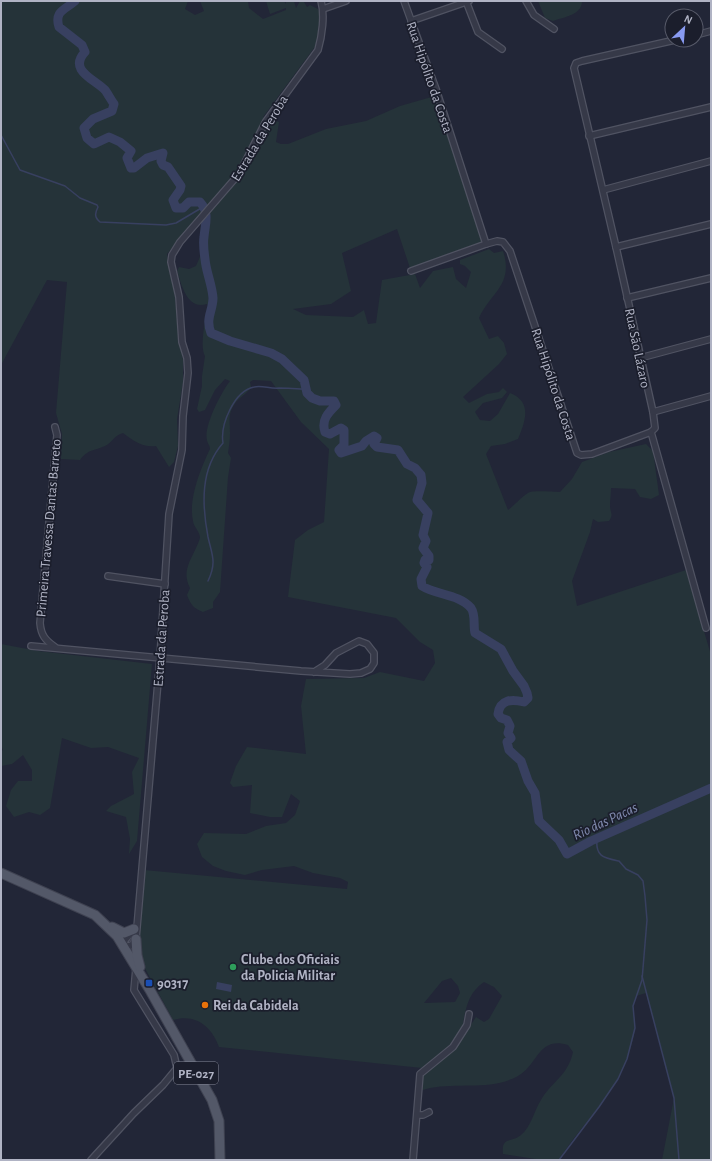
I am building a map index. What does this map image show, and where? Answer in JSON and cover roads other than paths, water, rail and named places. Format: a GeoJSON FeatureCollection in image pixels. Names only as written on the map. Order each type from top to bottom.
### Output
{"type":"FeatureCollection","features":[{"type":"Feature","properties":{"kind":"main road","name":"PE-027"},"geometry":{"type":"LineString","coordinates":[[1,873],[94,916],[111,929],[124,946],[212,1100],[218,1122],[220,1160]]}},
{"type":"Feature","properties":{"kind":"main road"},"geometry":{"type":"LineString","coordinates":[[94,916],[120,932],[127,933],[134,929]]}},
{"type":"Feature","properties":{"kind":"main road"},"geometry":{"type":"LineString","coordinates":[[136,939],[138,961],[151,992]]}},
{"type":"Feature","properties":{"kind":"street","name":"Estrada da Peroba"},"geometry":{"type":"LineString","coordinates":[[136,939],[160,658],[169,514],[182,450],[183,416],[188,373],[187,358],[182,342],[179,297],[171,262],[174,251],[180,242],[239,174],[269,116],[318,50],[323,9],[321,1]]}},
{"type":"Feature","properties":{"kind":"street"},"geometry":{"type":"LineString","coordinates":[[323,9],[346,1]]}},
{"type":"Feature","properties":{"kind":"street","name":"Rua Hipólito da Costa"},"geometry":{"type":"LineString","coordinates":[[404,1],[436,89],[486,244],[497,241],[503,242],[510,252],[578,453],[581,455],[592,454],[652,432]]}},
{"type":"Feature","properties":{"kind":"street"},"geometry":{"type":"LineString","coordinates":[[412,21],[468,1],[478,32],[502,49]]}},
{"type":"Feature","properties":{"kind":"street"},"geometry":{"type":"LineString","coordinates":[[526,1],[534,14],[554,29]]}},
{"type":"Feature","properties":{"kind":"street","name":"Rua São Lázaro"},"geometry":{"type":"LineString","coordinates":[[664,42],[582,61],[575,65],[574,70],[603,190],[653,412],[655,428],[652,432],[679,526],[705,626]]}},
{"type":"Feature","properties":{"kind":"street"},"geometry":{"type":"LineString","coordinates":[[589,136],[711,107]]}},
{"type":"Feature","properties":{"kind":"street"},"geometry":{"type":"LineString","coordinates":[[603,190],[711,161]]}},
{"type":"Feature","properties":{"kind":"street"},"geometry":{"type":"LineString","coordinates":[[616,247],[711,224]]}},
{"type":"Feature","properties":{"kind":"street"},"geometry":{"type":"LineString","coordinates":[[411,270],[486,244]]}},
{"type":"Feature","properties":{"kind":"street"},"geometry":{"type":"LineString","coordinates":[[627,298],[711,278]]}},
{"type":"Feature","properties":{"kind":"street"},"geometry":{"type":"LineString","coordinates":[[640,358],[711,339]]}},
{"type":"Feature","properties":{"kind":"street"},"geometry":{"type":"LineString","coordinates":[[653,412],[711,396]]}},
{"type":"Feature","properties":{"kind":"street","name":"Primeira Travessa Dantas Barreto"},"geometry":{"type":"LineString","coordinates":[[55,427],[57,435],[40,631],[44,637],[56,647]]}},
{"type":"Feature","properties":{"kind":"street"},"geometry":{"type":"LineString","coordinates":[[108,576],[165,584]]}},
{"type":"Feature","properties":{"kind":"street"},"geometry":{"type":"LineString","coordinates":[[31,646],[56,647],[314,672],[361,673],[370,669],[374,663],[374,653],[368,644],[359,641],[336,653],[325,665],[314,672]]}},
{"type":"Feature","properties":{"kind":"street"},"geometry":{"type":"LineString","coordinates":[[124,946],[138,920]]}},
{"type":"Feature","properties":{"kind":"street"},"geometry":{"type":"LineString","coordinates":[[124,946],[132,944],[136,939]]}},
{"type":"Feature","properties":{"kind":"street"},"geometry":{"type":"LineString","coordinates":[[91,1160],[134,1113],[163,1085],[177,1068],[174,1055],[134,990],[136,968]]}},
{"type":"Feature","properties":{"kind":"street"},"geometry":{"type":"LineString","coordinates":[[412,1160],[417,1115],[419,1077],[423,1071],[446,1055],[453,1047],[468,1025],[469,1014]]}},
{"type":"Feature","properties":{"kind":"street"},"geometry":{"type":"LineString","coordinates":[[417,1115],[423,1115],[429,1112]]}},
{"type":"Feature","properties":{"kind":"water"},"geometry":{"type":"Polygon","coordinates":[[[217,982],[232,985],[231,992],[216,989],[217,982]]]}},
{"type":"Feature","properties":{"kind":"waterway","name":"Rio das Pacas"},"geometry":{"type":"LineString","coordinates":[[75,1],[59,14],[59,27],[82,45],[85,52],[79,64],[81,69],[84,74],[105,90],[114,104],[112,111],[93,119],[84,128],[87,138],[94,144],[109,137],[120,142],[131,151],[127,158],[131,168],[134,168],[147,158],[163,153],[161,161],[163,165],[168,167],[181,186],[173,200],[176,208],[183,208],[189,202],[200,202],[205,210],[206,219],[204,251],[213,298],[209,319],[209,328],[211,333],[230,341],[271,353],[282,359],[304,380],[307,393],[312,398],[320,401],[334,401],[336,405],[326,417],[324,428],[325,432],[330,434],[341,428],[344,430],[344,445],[339,450],[341,453],[362,446],[366,441],[374,436],[377,438],[374,444],[377,447],[398,450],[407,464],[415,468],[421,475],[422,483],[417,500],[428,513],[423,535],[426,541],[423,548],[429,556],[429,560],[425,560],[424,563],[427,567],[421,579],[422,586],[454,597],[466,603],[473,611],[475,633],[501,649],[513,671],[524,686],[528,698],[524,702],[515,700],[507,701],[501,705],[498,714],[501,718],[507,720],[510,726],[508,733],[511,738],[507,742],[509,750],[521,761],[528,781],[535,793],[539,821],[559,840],[567,854],[591,841],[711,788]]}},
{"type":"Feature","properties":{"kind":"waterway"},"geometry":{"type":"LineString","coordinates":[[1,135],[20,170],[65,186],[80,198],[97,205],[96,215],[100,222],[166,225],[176,223],[203,207]]}},
{"type":"Feature","properties":{"kind":"waterway"},"geometry":{"type":"LineString","coordinates":[[208,581],[211,574],[213,559],[206,525],[204,500],[205,488],[210,464],[223,443],[224,427],[230,410],[240,395],[254,387],[260,386],[307,389]]}},
{"type":"Feature","properties":{"kind":"waterway"},"geometry":{"type":"LineString","coordinates":[[559,1160],[618,1079],[627,1059],[635,1028],[633,1006],[642,980],[647,920],[643,881],[638,875],[626,869],[619,861],[602,856],[597,849],[597,838]]}},
{"type":"Feature","properties":{"kind":"waterway"},"geometry":{"type":"LineString","coordinates":[[642,976],[674,1098],[679,1160]]}},
{"type":"Feature","properties":{"kind":"place","name":"Clube dos Oficiais da Policia Militar"},"geometry":{"type":"Point","coordinates":[233,967]}},
{"type":"Feature","properties":{"kind":"place","name":"90317"},"geometry":{"type":"Point","coordinates":[149,983]}},
{"type":"Feature","properties":{"kind":"place","name":"Rei da Cabidela"},"geometry":{"type":"Point","coordinates":[205,1005]}}]}
